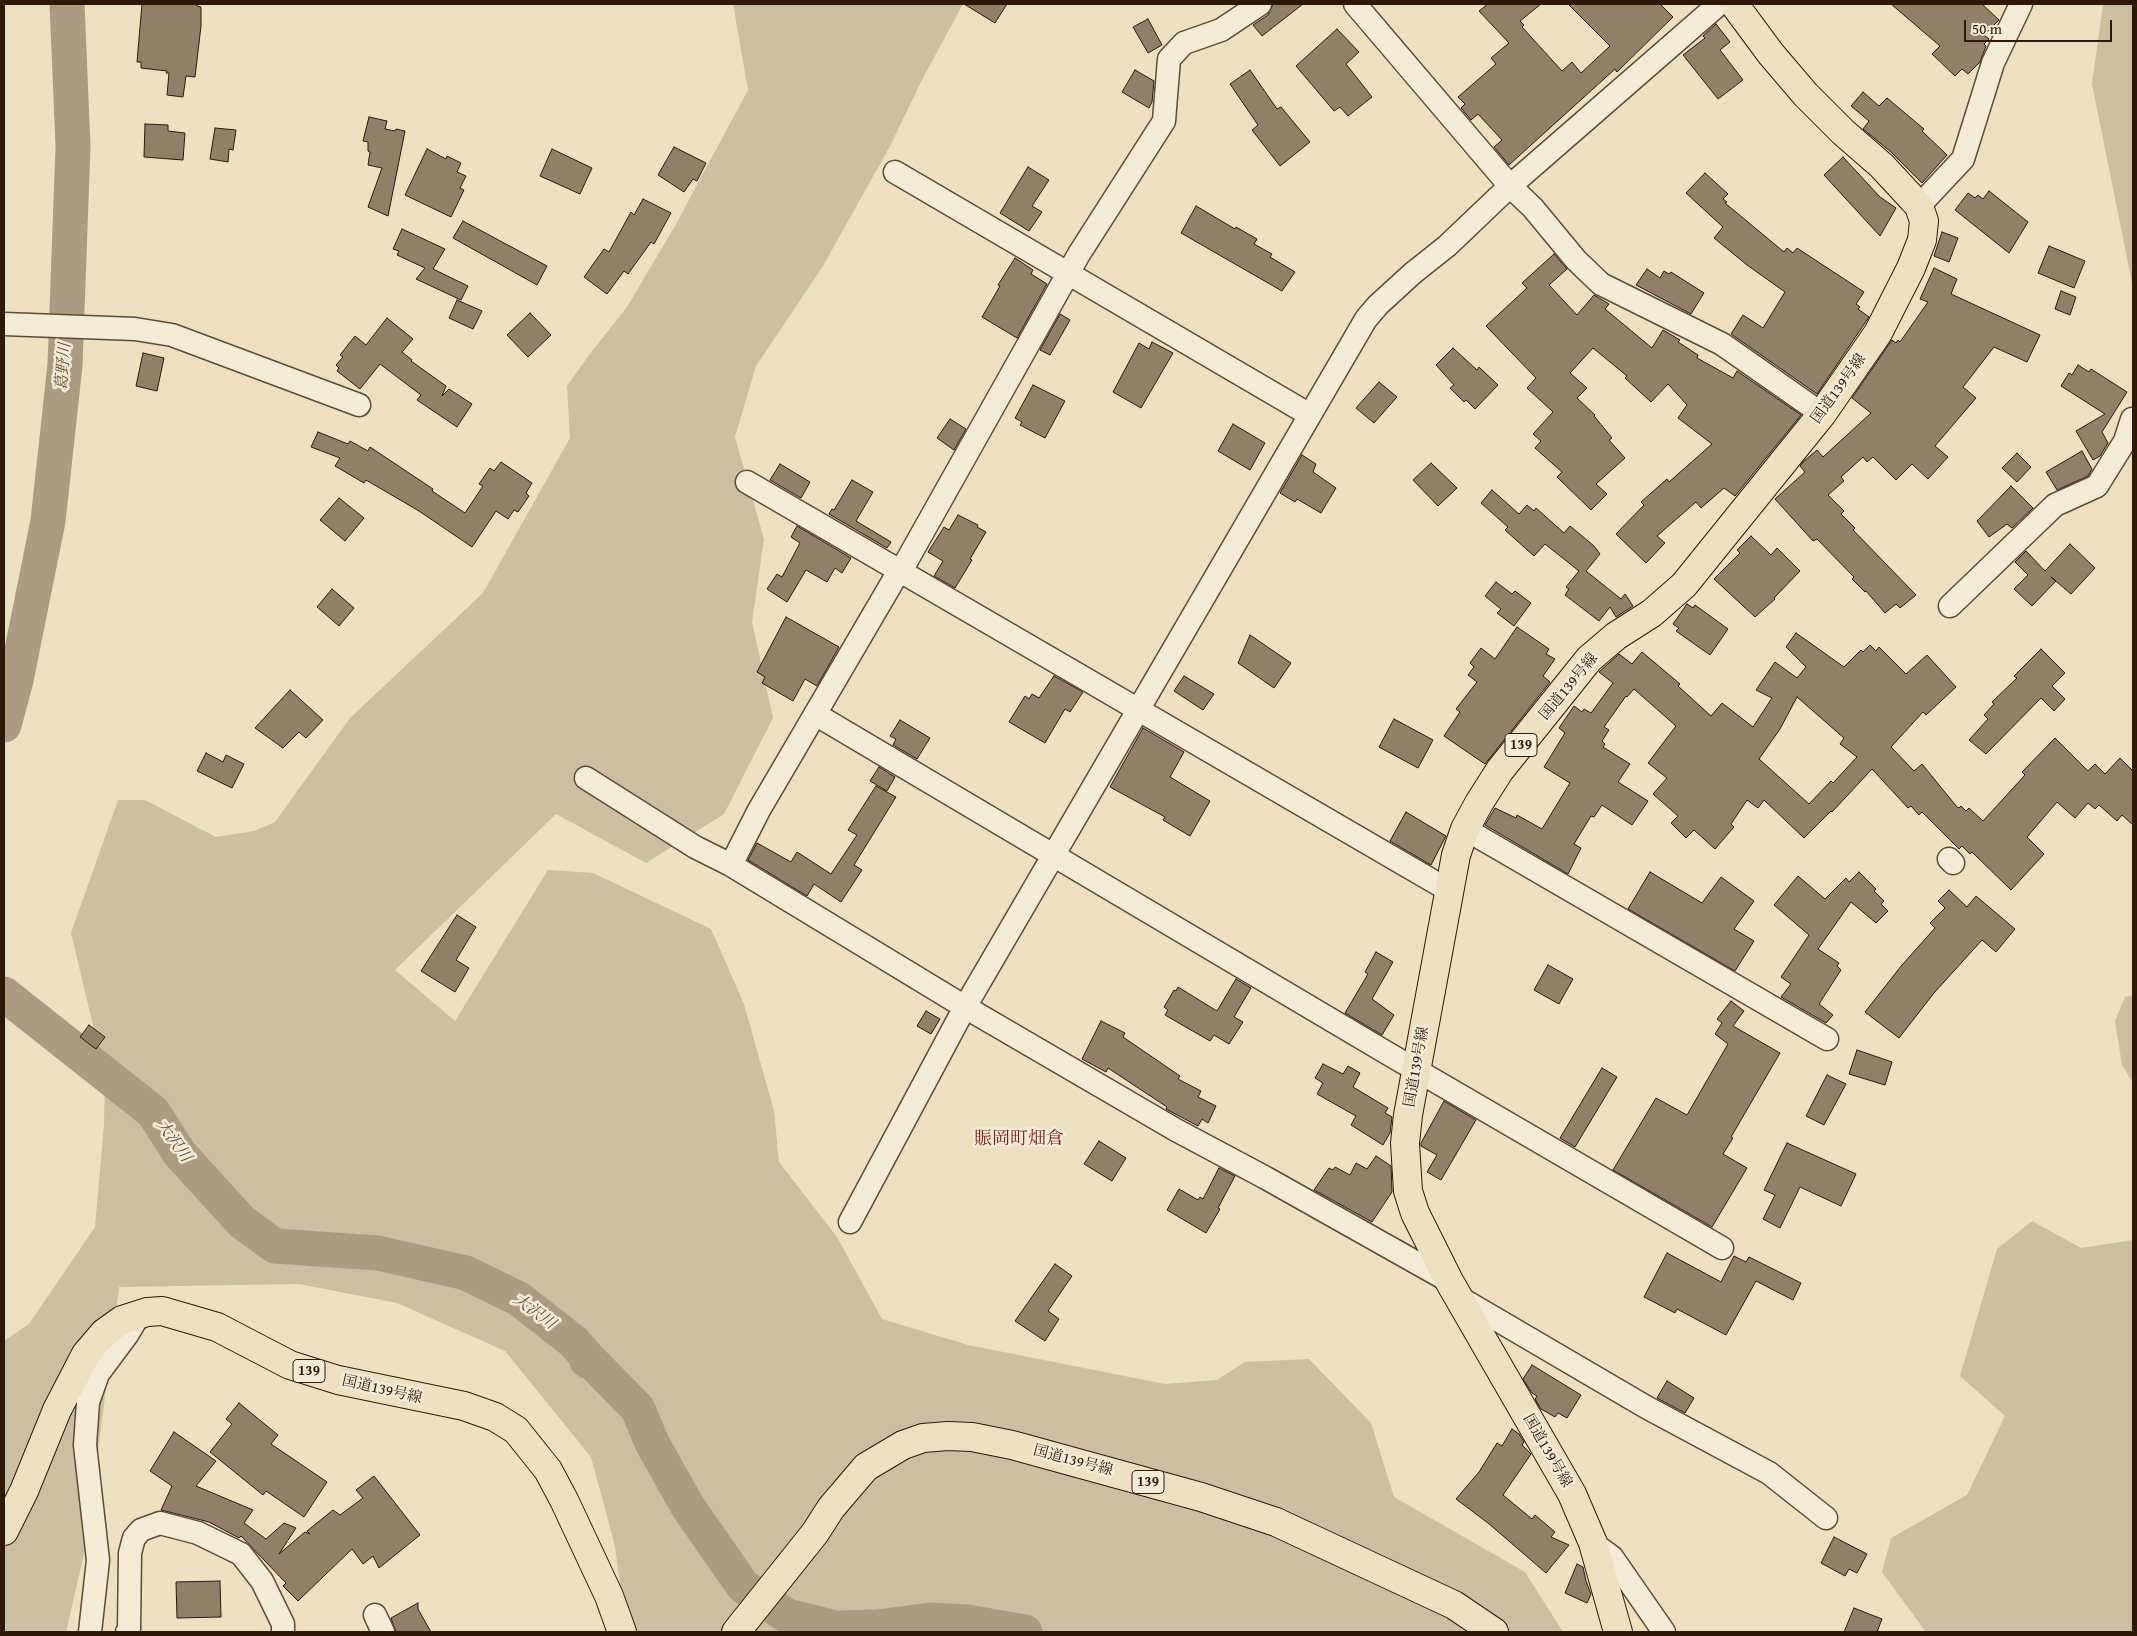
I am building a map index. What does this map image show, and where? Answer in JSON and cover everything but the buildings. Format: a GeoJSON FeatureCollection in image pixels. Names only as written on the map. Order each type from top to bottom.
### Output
{"type":"FeatureCollection","features":[{"type":"Feature","properties":{"kind":"highway"},"geometry":{"type":"LineString","coordinates":[[1734,4],[1771,54],[1806,95],[1843,132],[1882,166],[1919,206]]}},
{"type":"Feature","properties":{"kind":"highway","name":"国道139号線"},"geometry":{"type":"LineString","coordinates":[[1618,1632],[1593,1544],[1572,1494],[1429,1244],[1408,1191],[1405,1143],[1416,1070],[1456,855],[1465,829],[1500,770],[1589,659],[1616,636],[1652,613],[1684,585],[1822,414],[1878,334],[1911,268],[1922,240],[1924,221],[1919,206]]}},
{"type":"Feature","properties":{"kind":"highway","name":"国道139号線"},"geometry":{"type":"LineString","coordinates":[[4,1531],[24,1491],[56,1410],[86,1354],[104,1333],[122,1320],[162,1311],[217,1327],[290,1365],[338,1380],[464,1406],[496,1417],[516,1430],[548,1470],[564,1500],[609,1596],[622,1632]]}},
{"type":"Feature","properties":{"kind":"highway","name":"国道139号線"},"geometry":{"type":"LineString","coordinates":[[736,1632],[815,1533],[831,1508],[866,1467],[903,1445],[923,1438],[948,1436],[972,1437],[1012,1445],[1201,1497],[1276,1522],[1454,1605],[1494,1632]]}},
{"type":"Feature","properties":{"kind":"street"},"geometry":{"type":"LineString","coordinates":[[731,864],[759,810],[896,576],[901,571],[1079,254],[1164,121],[1169,59],[1184,43],[1221,30],[1260,4]]}},
{"type":"Feature","properties":{"kind":"street"},"geometry":{"type":"LineString","coordinates":[[1355,4],[1510,186],[1533,208],[1576,260],[1601,284],[1722,344],[1822,414]]}},
{"type":"Feature","properties":{"kind":"street"},"geometry":{"type":"LineString","coordinates":[[850,1222],[965,1007],[1366,319],[1378,305],[1413,273],[1447,246],[1510,186],[1719,4]]}},
{"type":"Feature","properties":{"kind":"street"},"geometry":{"type":"LineString","coordinates":[[1919,206],[1963,159],[1993,63],[2020,4]]}},
{"type":"Feature","properties":{"kind":"street"},"geometry":{"type":"LineString","coordinates":[[895,172],[1310,415]]}},
{"type":"Feature","properties":{"kind":"street"},"geometry":{"type":"LineString","coordinates":[[4,324],[135,329],[172,335],[359,405]]}},
{"type":"Feature","properties":{"kind":"street"},"geometry":{"type":"LineString","coordinates":[[1950,606],[2055,505],[2097,486],[2125,441],[2132,419]]}},
{"type":"Feature","properties":{"kind":"street"},"geometry":{"type":"LineString","coordinates":[[747,482],[1450,890]]}},
{"type":"Feature","properties":{"kind":"street"},"geometry":{"type":"LineString","coordinates":[[815,714],[1416,1070],[1722,1248]]}},
{"type":"Feature","properties":{"kind":"street"},"geometry":{"type":"LineString","coordinates":[[586,778],[695,847],[731,864],[965,1007],[1176,1130],[1266,1178],[1455,1290],[1646,1407],[1769,1473],[1826,1518]]}},
{"type":"Feature","properties":{"kind":"street"},"geometry":{"type":"LineString","coordinates":[[1465,829],[1827,1039]]}},
{"type":"Feature","properties":{"kind":"street"},"geometry":{"type":"LineString","coordinates":[[90,1632],[98,1560],[85,1445],[88,1402],[98,1374],[139,1315]]}},
{"type":"Feature","properties":{"kind":"street"},"geometry":{"type":"LineString","coordinates":[[127,1632],[129,1629],[130,1553],[134,1538],[141,1530],[160,1522],[198,1534],[241,1554],[262,1581],[283,1624],[283,1632]]}},
{"type":"Feature","properties":{"kind":"street"},"geometry":{"type":"LineString","coordinates":[[1593,1544],[1612,1557],[1664,1632]]}},
{"type":"Feature","properties":{"kind":"shaded area"},"geometry":{"type":"Polygon","coordinates":[[[733,4],[963,4],[923,78],[890,146],[823,266],[756,366],[735,437],[764,539],[752,622],[773,718],[724,814],[646,863],[556,814],[395,970],[455,1021],[548,870],[593,873],[711,929],[744,1004],[774,1111],[779,1162],[837,1237],[882,1319],[968,1345],[1165,1384],[1217,1380],[1245,1362],[1309,1359],[1371,1423],[1394,1497],[1525,1572],[1563,1632],[626,1632],[615,1546],[591,1457],[505,1351],[397,1303],[299,1284],[119,1287],[86,1545],[66,1632],[4,1632],[4,1341],[29,1324],[95,1227],[104,1125],[105,1076],[71,933],[118,800],[145,800],[216,837],[254,831],[275,822],[350,718],[483,593],[570,438],[567,386],[627,307],[675,226],[748,90],[733,4]]]}},
{"type":"Feature","properties":{"kind":"shaded area"},"geometry":{"type":"Polygon","coordinates":[[[2103,4],[2133,4],[2133,288],[2092,84],[2103,4]]]}},
{"type":"Feature","properties":{"kind":"shaded area"},"geometry":{"type":"Polygon","coordinates":[[[2133,995],[2133,1083],[2122,1065],[2115,1021],[2125,997],[2133,995]]]}},
{"type":"Feature","properties":{"kind":"shaded area"},"geometry":{"type":"Polygon","coordinates":[[[2032,1221],[2081,1248],[2133,1240],[2133,1632],[1926,1632],[1882,1572],[1891,1538],[1967,1495],[2005,1416],[1960,1376],[1997,1249],[2032,1221]]]}},
{"type":"Feature","properties":{"kind":"waterway","name":"葛野川"},"geometry":{"type":"LineString","coordinates":[[4,725],[16,680],[48,521],[65,365],[73,146],[67,4]]}},
{"type":"Feature","properties":{"kind":"waterway","name":"大沢川"},"geometry":{"type":"LineString","coordinates":[[4,994],[153,1112],[180,1154],[242,1222],[275,1246],[378,1253],[466,1273],[519,1299],[574,1342],[587,1357],[587,1361],[591,1361],[638,1409],[652,1443],[688,1507],[743,1586],[787,1616],[836,1628],[877,1627],[930,1620],[967,1622],[1025,1632]]}},
{"type":"Feature","properties":{"kind":"district","name":"賑岡町畑倉"},"geometry":{"type":"Point","coordinates":[1019,1139]}}]}
